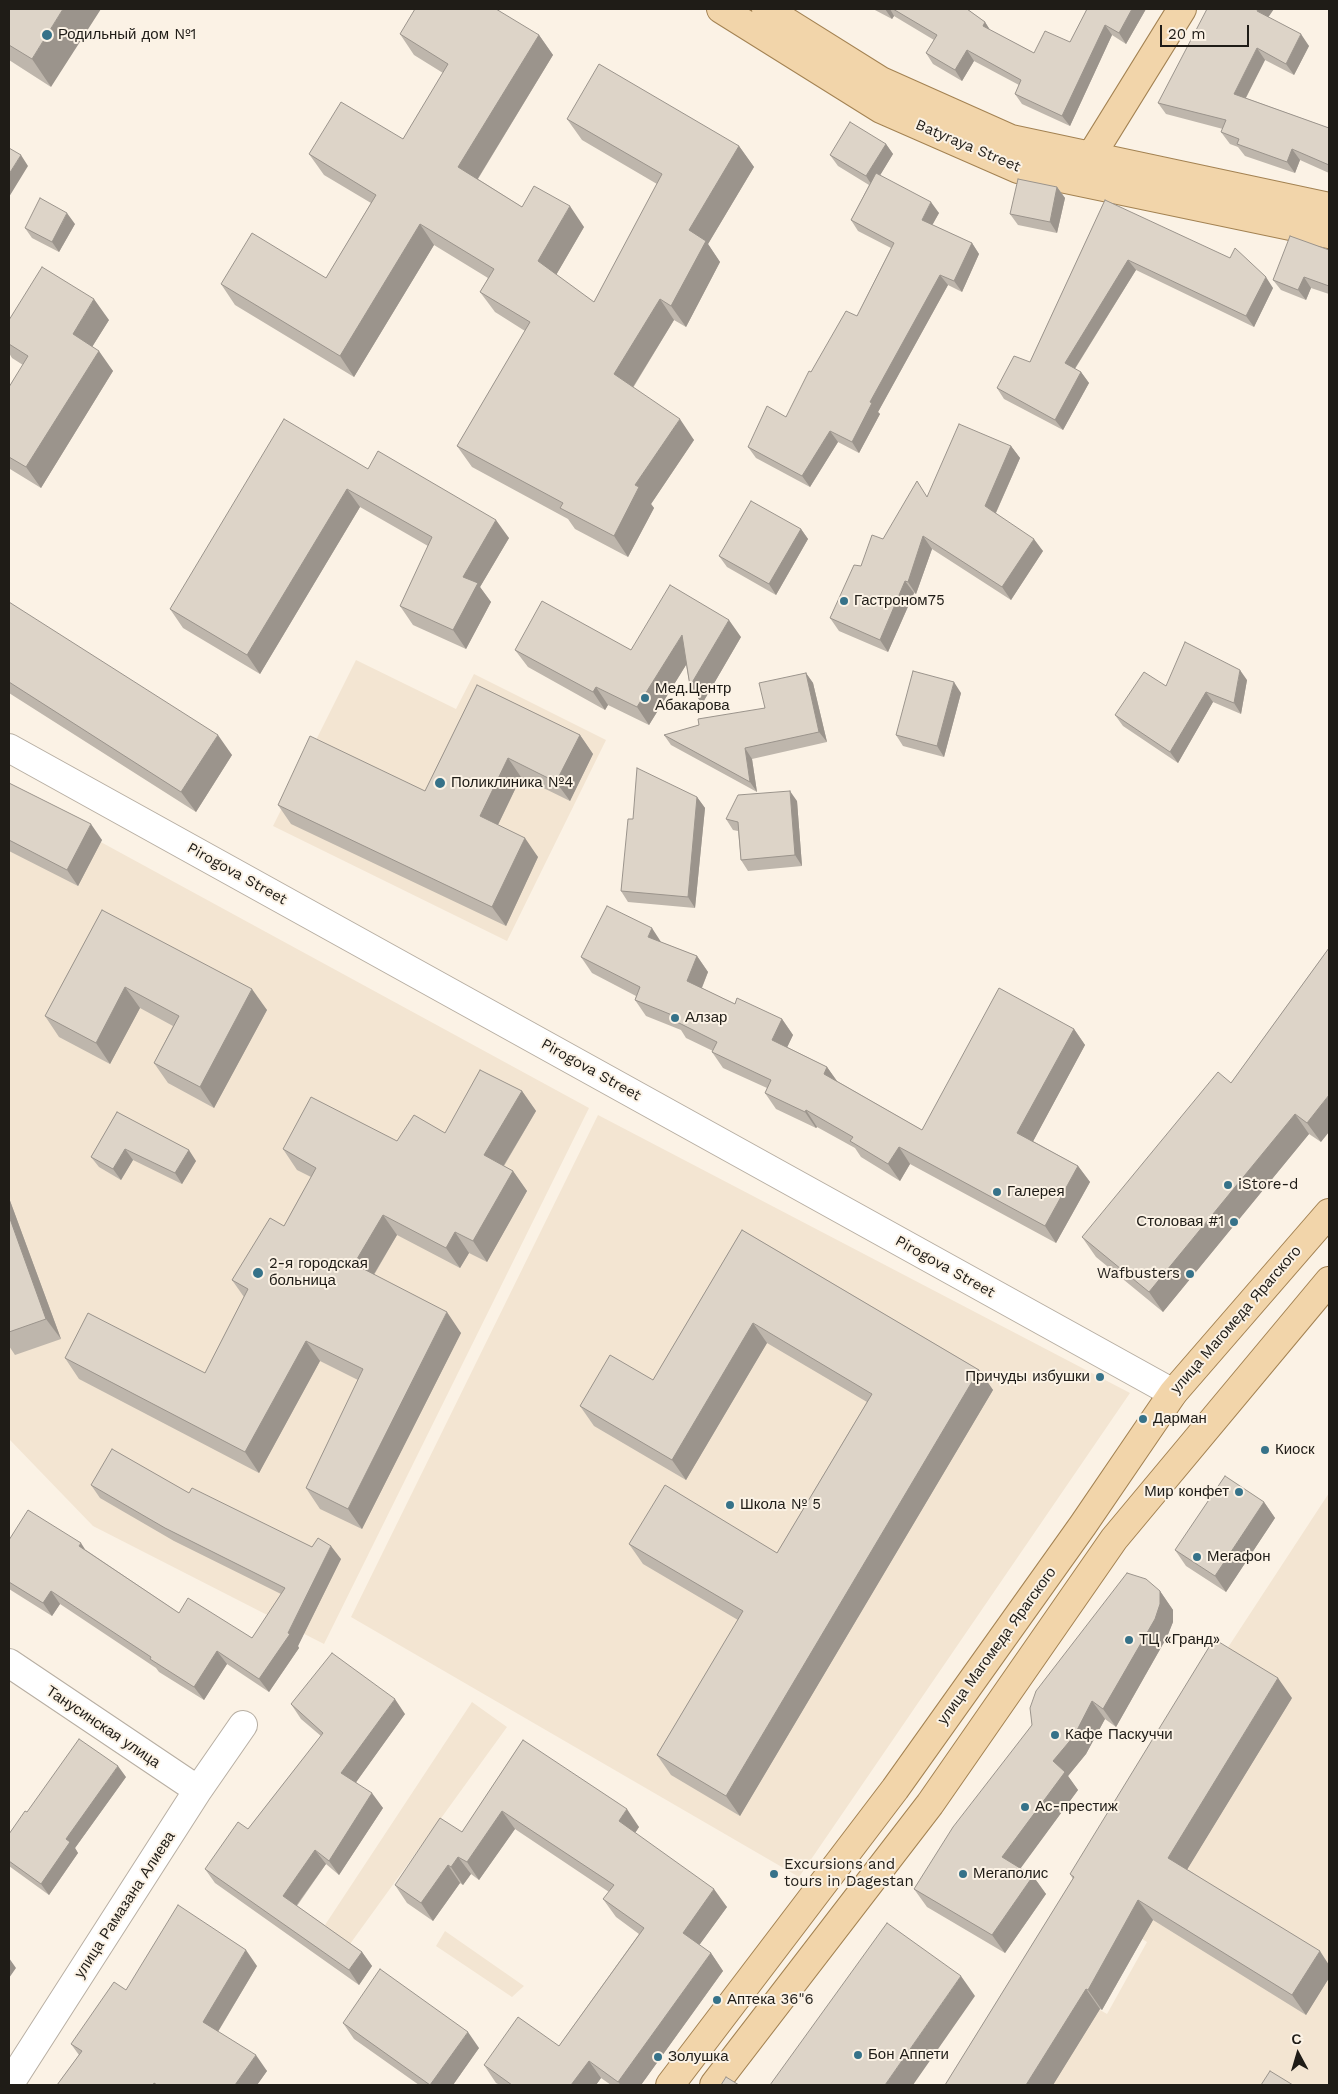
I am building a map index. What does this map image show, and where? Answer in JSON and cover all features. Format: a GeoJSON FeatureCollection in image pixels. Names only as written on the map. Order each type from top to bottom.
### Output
{"type":"FeatureCollection","features":[{"type":"Feature","properties":{"kind":"main road","name":"Batyraya Street"},"geometry":{"type":"LineString","coordinates":[[721,9],[881,109],[1018,169],[1329,234]]}},
{"type":"Feature","properties":{"kind":"main road","name":"Batyraya Street"},"geometry":{"type":"LineString","coordinates":[[766,9],[881,81],[1011,139],[1329,207]]}},
{"type":"Feature","properties":{"kind":"main road"},"geometry":{"type":"LineString","coordinates":[[1087,183],[1086,156],[1172,9]]}},
{"type":"Feature","properties":{"kind":"main road"},"geometry":{"type":"LineString","coordinates":[[1086,156],[1182,9]]}},
{"type":"Feature","properties":{"kind":"main road","name":"улица Магомеда Ярагского"},"geometry":{"type":"LineString","coordinates":[[670,2085],[895,1789],[1083,1525],[1173,1393],[1329,1213]]}},
{"type":"Feature","properties":{"kind":"main road"},"geometry":{"type":"LineString","coordinates":[[714,2085],[930,1804],[1114,1539],[1329,1281]]}},
{"type":"Feature","properties":{"kind":"street","name":"Pirogova Street"},"geometry":{"type":"LineString","coordinates":[[9,748],[1173,1393]]}},
{"type":"Feature","properties":{"kind":"street","name":"Танусинская улица"},"geometry":{"type":"LineString","coordinates":[[9,1664],[198,1790]]}},
{"type":"Feature","properties":{"kind":"street","name":"улица Рамазана Алиева"},"geometry":{"type":"LineString","coordinates":[[9,2085],[198,1790],[243,1725]]}},
{"type":"Feature","properties":{"kind":"shaded area","name":"Поликлиника №4"},"geometry":{"type":"Polygon","coordinates":[[[356,660],[456,709],[474,674],[606,740],[507,941],[273,826],[356,660]]]}},
{"type":"Feature","properties":{"kind":"shaded area","name":"2-я городская больница"},"geometry":{"type":"Polygon","coordinates":[[[9,792],[589,1108],[324,1644],[93,1526],[9,1439],[9,792]]]}},
{"type":"Feature","properties":{"kind":"shaded area","name":"Школа № 5"},"geometry":{"type":"Polygon","coordinates":[[[598,1115],[1130,1393],[799,1877],[351,1617],[598,1115]]]}},
{"type":"Feature","properties":{"kind":"shaded area"},"geometry":{"type":"Polygon","coordinates":[[[1329,1493],[1329,2085],[957,2085],[1034,1972],[1107,2014],[1147,1942],[1068,1892],[1329,1493]]]}},
{"type":"Feature","properties":{"kind":"shaded area"},"geometry":{"type":"Polygon","coordinates":[[[472,1702],[507,1727],[350,1944],[325,1925],[472,1702]]]}},
{"type":"Feature","properties":{"kind":"shaded area"},"geometry":{"type":"Polygon","coordinates":[[[445,1931],[524,1986],[512,1997],[436,1946],[445,1931]]]}},
{"type":"Feature","properties":{"kind":"building"},"geometry":{"type":"Polygon","coordinates":[[[9,9],[63,9],[32,59],[9,45],[9,9]]]}},
{"type":"Feature","properties":{"kind":"building"},"geometry":{"type":"Polygon","coordinates":[[[415,9],[496,9],[539,35],[458,167],[522,207],[534,186],[570,206],[538,261],[594,302],[662,174],[567,119],[599,64],[739,146],[689,230],[706,241],[671,306],[660,299],[614,374],[680,419],[635,485],[639,487],[614,536],[560,508],[563,503],[457,446],[530,322],[480,292],[494,269],[420,224],[340,356],[221,284],[252,233],[326,278],[376,195],[309,154],[341,102],[403,139],[448,64],[400,34],[415,9]]]}},
{"type":"Feature","properties":{"kind":"building"},"geometry":{"type":"Polygon","coordinates":[[[893,9],[967,9],[985,22],[983,26],[1034,53],[1045,31],[1070,42],[1087,9],[1132,9],[1119,33],[1105,25],[1062,116],[1015,94],[1021,80],[967,50],[955,70],[926,53],[937,35],[893,9]]]}},
{"type":"Feature","properties":{"kind":"building"},"geometry":{"type":"Polygon","coordinates":[[[1207,9],[1258,9],[1257,11],[1301,34],[1286,64],[1257,48],[1234,94],[1329,128],[1329,165],[1292,149],[1287,162],[1237,144],[1239,139],[1221,132],[1226,120],[1158,103],[1207,9]]]}},
{"type":"Feature","properties":{"kind":"building"},"geometry":{"type":"Polygon","coordinates":[[[850,122],[886,144],[866,176],[830,155],[850,122]]]}},
{"type":"Feature","properties":{"kind":"building"},"geometry":{"type":"Polygon","coordinates":[[[9,148],[21,155],[9,174],[9,148]]]}},
{"type":"Feature","properties":{"kind":"building"},"geometry":{"type":"Polygon","coordinates":[[[876,173],[931,202],[922,220],[972,243],[954,281],[940,275],[870,402],[872,403],[852,442],[830,431],[802,476],[748,447],[767,406],[786,417],[809,371],[811,372],[846,311],[857,316],[894,243],[851,220],[876,173]]]}},
{"type":"Feature","properties":{"kind":"building"},"geometry":{"type":"Polygon","coordinates":[[[1018,179],[1057,187],[1050,222],[1010,214],[1018,179]]]}},
{"type":"Feature","properties":{"kind":"building"},"geometry":{"type":"Polygon","coordinates":[[[40,198],[67,213],[52,242],[25,228],[40,198]]]}},
{"type":"Feature","properties":{"kind":"building"},"geometry":{"type":"Polygon","coordinates":[[[1105,200],[1230,258],[1235,248],[1266,277],[1246,316],[1128,260],[1065,363],[1081,372],[1055,420],[997,388],[1014,356],[1030,362],[1105,200]]]}},
{"type":"Feature","properties":{"kind":"building"},"geometry":{"type":"Polygon","coordinates":[[[1290,236],[1329,250],[1329,286],[1304,277],[1298,290],[1273,280],[1290,236]]]}},
{"type":"Feature","properties":{"kind":"building"},"geometry":{"type":"Polygon","coordinates":[[[42,267],[94,299],[73,334],[99,351],[26,467],[9,457],[9,387],[28,356],[9,344],[9,320],[42,267]]]}},
{"type":"Feature","properties":{"kind":"building"},"geometry":{"type":"Polygon","coordinates":[[[284,419],[368,469],[378,451],[496,520],[463,577],[478,583],[453,630],[400,606],[432,537],[347,489],[247,655],[170,609],[284,419]]]}},
{"type":"Feature","properties":{"kind":"building"},"geometry":{"type":"Polygon","coordinates":[[[959,424],[1011,446],[985,506],[1034,539],[1002,587],[923,536],[908,582],[905,581],[880,640],[830,618],[854,565],[861,566],[872,535],[883,539],[917,481],[927,497],[959,424]]]}},
{"type":"Feature","properties":{"kind":"building"},"geometry":{"type":"Polygon","coordinates":[[[751,501],[801,529],[769,584],[719,556],[751,501]]]}},
{"type":"Feature","properties":{"kind":"building"},"geometry":{"type":"Polygon","coordinates":[[[670,585],[729,620],[690,686],[682,635],[637,707],[596,687],[593,692],[515,650],[542,601],[631,650],[670,585]]]}},
{"type":"Feature","properties":{"kind":"building"},"geometry":{"type":"Polygon","coordinates":[[[9,602],[218,735],[181,792],[9,682],[9,602]]]}},
{"type":"Feature","properties":{"kind":"building"},"geometry":{"type":"Polygon","coordinates":[[[1185,642],[1240,670],[1234,703],[1206,692],[1170,752],[1115,715],[1144,672],[1166,686],[1185,642]]]}},
{"type":"Feature","properties":{"kind":"building"},"geometry":{"type":"Polygon","coordinates":[[[913,671],[954,682],[937,746],[896,735],[913,671]]]}},
{"type":"Feature","properties":{"kind":"building"},"geometry":{"type":"Polygon","coordinates":[[[806,673],[819,732],[745,748],[750,782],[664,735],[699,725],[698,719],[765,708],[759,683],[806,673]]]}},
{"type":"Feature","properties":{"kind":"building"},"geometry":{"type":"Polygon","coordinates":[[[477,685],[580,735],[556,782],[508,758],[480,816],[525,838],[492,907],[278,805],[310,736],[425,791],[477,685]]]}},
{"type":"Feature","properties":{"kind":"building"},"geometry":{"type":"Polygon","coordinates":[[[637,768],[697,797],[688,897],[621,891],[628,819],[633,819],[637,768]]]}},
{"type":"Feature","properties":{"kind":"building"},"geometry":{"type":"Polygon","coordinates":[[[9,783],[91,824],[67,870],[9,840],[9,783]]]}},
{"type":"Feature","properties":{"kind":"building"},"geometry":{"type":"Polygon","coordinates":[[[790,791],[795,855],[741,860],[738,822],[726,819],[738,795],[790,791]]]}},
{"type":"Feature","properties":{"kind":"building"},"geometry":{"type":"Polygon","coordinates":[[[607,906],[652,928],[648,937],[697,956],[687,981],[735,1004],[737,998],[782,1019],[772,1040],[827,1067],[824,1074],[922,1130],[999,988],[1074,1029],[1017,1133],[1078,1166],[1045,1226],[899,1147],[888,1164],[850,1141],[853,1137],[806,1110],[805,1112],[765,1093],[771,1080],[712,1052],[717,1042],[675,1021],[677,1017],[635,1000],[640,987],[581,957],[607,906]]]}},
{"type":"Feature","properties":{"kind":"building"},"geometry":{"type":"Polygon","coordinates":[[[102,910],[252,989],[200,1087],[154,1063],[179,1016],[125,987],[96,1043],[45,1016],[102,910]]]}},
{"type":"Feature","properties":{"kind":"building"},"geometry":{"type":"Polygon","coordinates":[[[1329,948],[1329,1095],[1307,1123],[1295,1114],[1149,1292],[1082,1237],[1218,1072],[1231,1083],[1329,948]]]}},
{"type":"Feature","properties":{"kind":"building"},"geometry":{"type":"Polygon","coordinates":[[[480,1070],[522,1091],[484,1155],[513,1171],[473,1241],[455,1232],[446,1248],[383,1215],[354,1264],[447,1312],[348,1509],[306,1488],[363,1369],[306,1341],[245,1452],[65,1358],[88,1313],[205,1373],[248,1289],[232,1280],[270,1218],[284,1226],[316,1168],[283,1149],[311,1097],[397,1141],[414,1115],[445,1133],[480,1070]]]}},
{"type":"Feature","properties":{"kind":"building"},"geometry":{"type":"Polygon","coordinates":[[[117,1112],[189,1150],[175,1173],[125,1149],[113,1169],[91,1157],[117,1112]]]}},
{"type":"Feature","properties":{"kind":"building"},"geometry":{"type":"Polygon","coordinates":[[[9,1216],[46,1319],[9,1332],[9,1216]]]}},
{"type":"Feature","properties":{"kind":"building"},"geometry":{"type":"Polygon","coordinates":[[[742,1230],[979,1370],[726,1796],[657,1755],[743,1611],[629,1544],[665,1485],[777,1553],[872,1394],[753,1323],[672,1460],[580,1406],[610,1355],[653,1380],[742,1230]]]}},
{"type":"Feature","properties":{"kind":"building"},"geometry":{"type":"Polygon","coordinates":[[[112,1449],[189,1493],[192,1488],[312,1547],[318,1538],[331,1546],[288,1633],[290,1634],[259,1679],[217,1651],[194,1687],[51,1591],[43,1603],[9,1582],[9,1540],[28,1510],[81,1543],[79,1546],[179,1613],[188,1598],[252,1638],[285,1588],[165,1528],[91,1485],[112,1449]]]}},
{"type":"Feature","properties":{"kind":"building"},"geometry":{"type":"Polygon","coordinates":[[[1225,1476],[1264,1502],[1215,1576],[1175,1550],[1225,1476]]]}},
{"type":"Feature","properties":{"kind":"building"},"geometry":{"type":"Polygon","coordinates":[[[1127,1573],[1146,1579],[1160,1591],[1160,1604],[1155,1619],[1103,1709],[1092,1701],[1074,1736],[1053,1761],[1065,1772],[1002,1857],[1033,1876],[992,1935],[914,1889],[953,1827],[1032,1725],[1030,1708],[1036,1691],[1127,1573]]]}},
{"type":"Feature","properties":{"kind":"building"},"geometry":{"type":"Polygon","coordinates":[[[1214,1639],[1278,1678],[1168,1858],[1320,1951],[1292,1995],[1138,1900],[1088,1990],[1086,1989],[1026,2085],[945,2085],[1074,1877],[1070,1874],[1214,1639]]]}},
{"type":"Feature","properties":{"kind":"building"},"geometry":{"type":"Polygon","coordinates":[[[332,1653],[395,1699],[341,1773],[372,1793],[329,1861],[315,1850],[283,1896],[362,1952],[349,1970],[205,1869],[238,1822],[248,1829],[323,1733],[291,1704],[332,1653]]]}},
{"type":"Feature","properties":{"kind":"building"},"geometry":{"type":"Polygon","coordinates":[[[79,1739],[118,1766],[66,1839],[70,1842],[41,1884],[9,1861],[9,1834],[79,1739]]]}},
{"type":"Feature","properties":{"kind":"building"},"geometry":{"type":"Polygon","coordinates":[[[523,1740],[627,1809],[619,1821],[714,1889],[683,1933],[711,1953],[618,2082],[589,2061],[571,2085],[512,2085],[484,2065],[518,2017],[559,2046],[644,1928],[603,1899],[614,1885],[502,1811],[467,1862],[458,1857],[451,1867],[448,1865],[421,1903],[395,1885],[440,1818],[462,1832],[523,1740]]]}},
{"type":"Feature","properties":{"kind":"building"},"geometry":{"type":"Polygon","coordinates":[[[178,1905],[246,1950],[203,2022],[256,2055],[235,2085],[157,2085],[154,2083],[153,2085],[57,2085],[82,2051],[71,2044],[114,1982],[126,1990],[178,1905]]]}},
{"type":"Feature","properties":{"kind":"building"},"geometry":{"type":"Polygon","coordinates":[[[887,1923],[961,1976],[885,2085],[770,2085],[887,1923]]]}},
{"type":"Feature","properties":{"kind":"building"},"geometry":{"type":"Polygon","coordinates":[[[380,1969],[468,2032],[430,2085],[343,2023],[380,1969]]]}},
{"type":"Feature","properties":{"kind":"building"},"geometry":{"type":"Polygon","coordinates":[[[1270,2071],[1293,2085],[1261,2085],[1270,2071]]]}},
{"type":"Feature","properties":{"kind":"building"},"geometry":{"type":"Polygon","coordinates":[[[726,2077],[739,2085],[721,2085],[726,2077]]]}},
{"type":"Feature","properties":{"kind":"place","name":"Родильный дом №1"},"geometry":{"type":"Point","coordinates":[47,35]}},
{"type":"Feature","properties":{"kind":"place","name":"Гастроном75"},"geometry":{"type":"Point","coordinates":[844,601]}},
{"type":"Feature","properties":{"kind":"place","name":"Мед.Центр Абакарова"},"geometry":{"type":"Point","coordinates":[645,698]}},
{"type":"Feature","properties":{"kind":"place","name":"Поликлиника №4"},"geometry":{"type":"Point","coordinates":[440,783]}},
{"type":"Feature","properties":{"kind":"place","name":"Алзар"},"geometry":{"type":"Point","coordinates":[675,1018]}},
{"type":"Feature","properties":{"kind":"place","name":"iStore-d"},"geometry":{"type":"Point","coordinates":[1228,1185]}},
{"type":"Feature","properties":{"kind":"place","name":"Галерея"},"geometry":{"type":"Point","coordinates":[997,1192]}},
{"type":"Feature","properties":{"kind":"place","name":"Столовая #1"},"geometry":{"type":"Point","coordinates":[1234,1222]}},
{"type":"Feature","properties":{"kind":"place","name":"2-я городская больница"},"geometry":{"type":"Point","coordinates":[258,1273]}},
{"type":"Feature","properties":{"kind":"place","name":"Wafbusters"},"geometry":{"type":"Point","coordinates":[1190,1274]}},
{"type":"Feature","properties":{"kind":"place","name":"Причуды избушки"},"geometry":{"type":"Point","coordinates":[1100,1377]}},
{"type":"Feature","properties":{"kind":"place","name":"Дарман"},"geometry":{"type":"Point","coordinates":[1143,1419]}},
{"type":"Feature","properties":{"kind":"place","name":"Киоск"},"geometry":{"type":"Point","coordinates":[1265,1450]}},
{"type":"Feature","properties":{"kind":"place","name":"Мир конфет"},"geometry":{"type":"Point","coordinates":[1239,1492]}},
{"type":"Feature","properties":{"kind":"place","name":"Школа № 5"},"geometry":{"type":"Point","coordinates":[730,1505]}},
{"type":"Feature","properties":{"kind":"place","name":"Мегафон"},"geometry":{"type":"Point","coordinates":[1197,1557]}},
{"type":"Feature","properties":{"kind":"place","name":"ТЦ «Гранд»"},"geometry":{"type":"Point","coordinates":[1129,1640]}},
{"type":"Feature","properties":{"kind":"place","name":"Кафе Паскуччи"},"geometry":{"type":"Point","coordinates":[1055,1735]}},
{"type":"Feature","properties":{"kind":"place","name":"Ас-престиж"},"geometry":{"type":"Point","coordinates":[1025,1807]}},
{"type":"Feature","properties":{"kind":"place","name":"Excursions and tours in Dagestan"},"geometry":{"type":"Point","coordinates":[774,1874]}},
{"type":"Feature","properties":{"kind":"place","name":"Мегаполис"},"geometry":{"type":"Point","coordinates":[963,1874]}},
{"type":"Feature","properties":{"kind":"place","name":"Аптека 36\"6"},"geometry":{"type":"Point","coordinates":[717,2000]}},
{"type":"Feature","properties":{"kind":"place","name":"Бон Аппети"},"geometry":{"type":"Point","coordinates":[858,2055]}},
{"type":"Feature","properties":{"kind":"place","name":"Золушка"},"geometry":{"type":"Point","coordinates":[658,2057]}}]}
